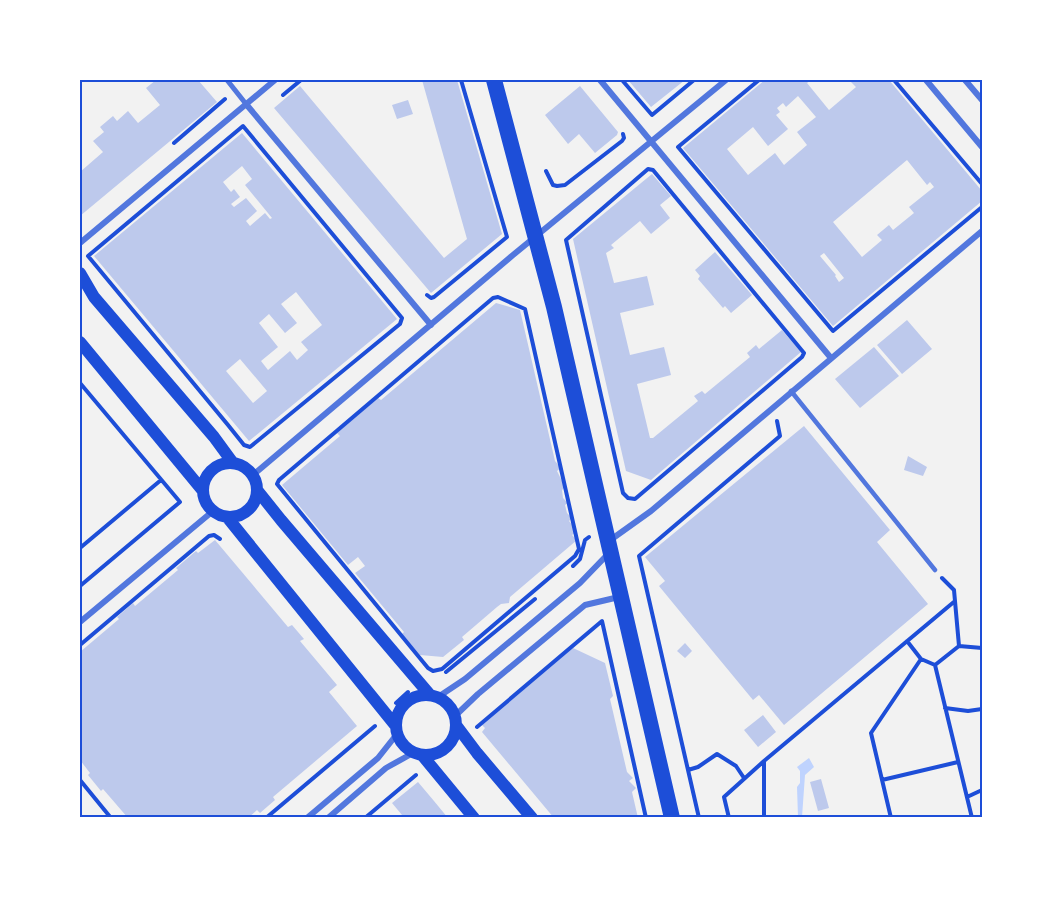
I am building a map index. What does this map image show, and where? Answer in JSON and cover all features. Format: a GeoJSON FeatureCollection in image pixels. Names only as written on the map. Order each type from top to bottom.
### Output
{"type":"FeatureCollection","features":[{"type":"Feature","properties":{"kind":"highway"},"geometry":{"type":"LineString","coordinates":[[494,80],[537,236],[672,818]]}},
{"type":"Feature","properties":{"kind":"main road"},"geometry":{"type":"LineString","coordinates":[[80,273],[94,297],[214,437],[233,463],[247,469],[253,475],[257,497],[249,510],[235,517],[227,517],[213,511],[203,491],[80,342]]}},
{"type":"Feature","properties":{"kind":"main road"},"geometry":{"type":"LineString","coordinates":[[203,491],[207,476],[212,470],[218,466],[233,463]]}},
{"type":"Feature","properties":{"kind":"main road"},"geometry":{"type":"LineString","coordinates":[[257,490],[280,520],[434,696],[451,708],[477,753],[532,818]]}},
{"type":"Feature","properties":{"kind":"main road"},"geometry":{"type":"LineString","coordinates":[[227,517],[396,729],[406,748],[418,754],[430,755],[446,747],[452,741],[456,720]]}},
{"type":"Feature","properties":{"kind":"main road"},"geometry":{"type":"LineString","coordinates":[[396,729],[400,709],[406,702],[421,695],[434,696]]}},
{"type":"Feature","properties":{"kind":"main road"},"geometry":{"type":"LineString","coordinates":[[418,754],[474,818]]}},
{"type":"Feature","properties":{"kind":"street"},"geometry":{"type":"LineString","coordinates":[[227,80],[431,325]]}},
{"type":"Feature","properties":{"kind":"street"},"geometry":{"type":"LineString","coordinates":[[80,243],[275,80]]}},
{"type":"Feature","properties":{"kind":"street"},"geometry":{"type":"LineString","coordinates":[[600,80],[831,358]]}},
{"type":"Feature","properties":{"kind":"street"},"geometry":{"type":"LineString","coordinates":[[253,475],[726,80]]}},
{"type":"Feature","properties":{"kind":"street"},"geometry":{"type":"LineString","coordinates":[[926,80],[982,147]]}},
{"type":"Feature","properties":{"kind":"street"},"geometry":{"type":"LineString","coordinates":[[965,80],[982,100]]}},
{"type":"Feature","properties":{"kind":"street"},"geometry":{"type":"LineString","coordinates":[[434,696],[465,679],[571,590],[609,547],[982,231]]}},
{"type":"Feature","properties":{"kind":"street"},"geometry":{"type":"LineString","coordinates":[[80,622],[213,511]]}},
{"type":"Feature","properties":{"kind":"street"},"geometry":{"type":"LineString","coordinates":[[456,720],[478,694],[585,605],[621,596]]}},
{"type":"Feature","properties":{"kind":"street"},"geometry":{"type":"LineString","coordinates":[[307,818],[378,758],[396,729]]}},
{"type":"Feature","properties":{"kind":"street"},"geometry":{"type":"LineString","coordinates":[[328,818],[386,768],[418,754]]}},
{"type":"Feature","properties":{"kind":"lane"},"geometry":{"type":"LineString","coordinates":[[791,391],[935,570]]}},
{"type":"Feature","properties":{"kind":"path"},"geometry":{"type":"LineString","coordinates":[[278,99],[301,80]]}},
{"type":"Feature","properties":{"kind":"path"},"geometry":{"type":"LineString","coordinates":[[426,294],[431,298],[434,297],[507,237],[462,80]]}},
{"type":"Feature","properties":{"kind":"path"},"geometry":{"type":"LineString","coordinates":[[622,80],[652,115],[694,80]]}},
{"type":"Feature","properties":{"kind":"path"},"geometry":{"type":"LineString","coordinates":[[759,80],[678,147],[833,332],[982,207]]}},
{"type":"Feature","properties":{"kind":"path"},"geometry":{"type":"LineString","coordinates":[[894,80],[982,184]]}},
{"type":"Feature","properties":{"kind":"path"},"geometry":{"type":"LineString","coordinates":[[243,126],[401,315],[401,321],[250,447],[244,445],[110,283],[88,256],[243,126]]}},
{"type":"Feature","properties":{"kind":"path"},"geometry":{"type":"LineString","coordinates":[[546,171],[553,185],[565,185],[622,141],[623,134]]}},
{"type":"Feature","properties":{"kind":"path"},"geometry":{"type":"LineString","coordinates":[[648,169],[651,169],[803,351],[802,357],[635,499],[628,498],[623,493],[566,240],[648,169]]}},
{"type":"Feature","properties":{"kind":"path"},"geometry":{"type":"LineString","coordinates":[[498,297],[525,309],[579,549],[575,555],[442,669],[433,671],[428,668],[278,487],[279,480],[493,298],[498,297]]}},
{"type":"Feature","properties":{"kind":"path"},"geometry":{"type":"LineString","coordinates":[[80,383],[180,502],[80,586]]}},
{"type":"Feature","properties":{"kind":"path"},"geometry":{"type":"LineString","coordinates":[[699,818],[639,556],[780,436],[777,421],[785,414]]}},
{"type":"Feature","properties":{"kind":"path"},"geometry":{"type":"LineString","coordinates":[[80,548],[161,480]]}},
{"type":"Feature","properties":{"kind":"path"},"geometry":{"type":"LineString","coordinates":[[80,645],[209,536],[216,536],[224,544]]}},
{"type":"Feature","properties":{"kind":"path"},"geometry":{"type":"LineString","coordinates":[[954,590],[959,646]]}},
{"type":"Feature","properties":{"kind":"path"},"geometry":{"type":"LineString","coordinates":[[729,818],[724,797],[955,601]]}},
{"type":"Feature","properties":{"kind":"path"},"geometry":{"type":"LineString","coordinates":[[477,727],[602,621],[646,818]]}},
{"type":"Feature","properties":{"kind":"path"},"geometry":{"type":"LineString","coordinates":[[907,641],[921,659],[935,665]]}},
{"type":"Feature","properties":{"kind":"path"},"geometry":{"type":"LineString","coordinates":[[935,665],[959,646],[982,648]]}},
{"type":"Feature","properties":{"kind":"path"},"geometry":{"type":"LineString","coordinates":[[891,818],[871,733],[921,659]]}},
{"type":"Feature","properties":{"kind":"path"},"geometry":{"type":"LineString","coordinates":[[935,665],[972,818]]}},
{"type":"Feature","properties":{"kind":"path"},"geometry":{"type":"LineString","coordinates":[[945,708],[982,710]]}},
{"type":"Feature","properties":{"kind":"path"},"geometry":{"type":"LineString","coordinates":[[266,818],[377,725],[370,717]]}},
{"type":"Feature","properties":{"kind":"path"},"geometry":{"type":"LineString","coordinates":[[688,770],[698,768],[717,754],[736,766],[744,778]]}},
{"type":"Feature","properties":{"kind":"path"},"geometry":{"type":"LineString","coordinates":[[764,761],[764,818]]}},
{"type":"Feature","properties":{"kind":"path"},"geometry":{"type":"LineString","coordinates":[[882,780],[958,762]]}},
{"type":"Feature","properties":{"kind":"path"},"geometry":{"type":"LineString","coordinates":[[365,818],[417,774]]}},
{"type":"Feature","properties":{"kind":"path"},"geometry":{"type":"LineString","coordinates":[[80,780],[111,818]]}},
{"type":"Feature","properties":{"kind":"path"},"geometry":{"type":"LineString","coordinates":[[967,797],[982,790]]}},
{"type":"Feature","properties":{"kind":"water"},"geometry":{"type":"Polygon","coordinates":[[[809,758],[814,767],[805,775],[802,817],[798,817],[797,787],[800,783],[800,771],[797,767],[809,758]]]}},
{"type":"Feature","properties":{"kind":"building"},"geometry":{"type":"Polygon","coordinates":[[[156,80],[198,80],[217,102],[80,216],[80,172],[103,152],[93,141],[104,132],[100,127],[113,116],[117,121],[128,111],[138,123],[160,105],[146,88],[156,80]]]}},
{"type":"Feature","properties":{"kind":"building"},"geometry":{"type":"Polygon","coordinates":[[[422,80],[457,80],[502,234],[431,293],[274,108],[300,86],[444,258],[467,239],[422,80]]]}},
{"type":"Feature","properties":{"kind":"building"},"geometry":{"type":"Polygon","coordinates":[[[628,80],[685,80],[651,107],[628,80]]]}},
{"type":"Feature","properties":{"kind":"building"},"geometry":{"type":"Polygon","coordinates":[[[765,80],[811,80],[807,83],[829,110],[856,87],[849,80],[889,80],[982,191],[982,201],[833,326],[683,148],[765,80]],[[798,96],[786,107],[783,103],[777,108],[780,112],[776,115],[788,129],[768,146],[753,127],[727,149],[748,175],[775,153],[784,165],[807,145],[797,132],[816,117],[798,96]],[[907,160],[833,222],[862,257],[882,240],[877,235],[889,225],[893,230],[914,213],[909,207],[934,187],[930,182],[927,185],[907,160]],[[824,253],[820,256],[839,282],[844,278],[824,253]]]}},
{"type":"Feature","properties":{"kind":"building"},"geometry":{"type":"Polygon","coordinates":[[[580,86],[618,132],[595,153],[579,134],[568,144],[545,115],[580,86]]]}},
{"type":"Feature","properties":{"kind":"building"},"geometry":{"type":"Polygon","coordinates":[[[408,100],[413,114],[397,119],[392,105],[408,100]]]}},
{"type":"Feature","properties":{"kind":"building"},"geometry":{"type":"Polygon","coordinates":[[[242,133],[397,319],[249,441],[94,256],[242,133]],[[242,166],[223,182],[231,192],[234,189],[240,197],[231,204],[234,207],[246,198],[257,211],[246,221],[250,226],[265,213],[270,219],[272,218],[245,185],[252,179],[242,166]],[[296,292],[281,304],[297,323],[285,333],[269,314],[259,323],[278,347],[261,361],[268,370],[290,351],[297,360],[308,350],[301,342],[322,325],[296,292]],[[240,359],[226,371],[253,403],[267,391],[240,359]]]}},
{"type":"Feature","properties":{"kind":"building"},"geometry":{"type":"Polygon","coordinates":[[[652,174],[671,196],[660,205],[670,218],[651,234],[640,221],[611,245],[614,248],[606,253],[614,283],[647,276],[654,305],[620,313],[630,355],[664,347],[671,375],[637,384],[650,438],[653,438],[698,401],[694,396],[702,391],[705,394],[750,357],[747,353],[756,345],[759,349],[782,330],[801,352],[651,480],[626,471],[573,239],[652,174]]]}},
{"type":"Feature","properties":{"kind":"building"},"geometry":{"type":"Polygon","coordinates":[[[715,252],[752,295],[731,313],[725,306],[723,308],[698,279],[700,276],[695,270],[715,252]]]}},
{"type":"Feature","properties":{"kind":"building"},"geometry":{"type":"Polygon","coordinates":[[[496,303],[520,310],[555,461],[561,468],[557,471],[565,487],[562,490],[563,498],[568,503],[565,505],[567,513],[572,518],[569,521],[575,528],[575,533],[572,535],[577,540],[510,597],[509,603],[497,607],[443,657],[420,655],[355,573],[365,566],[358,557],[348,565],[282,485],[340,436],[337,433],[378,398],[381,400],[496,303]]]}},
{"type":"Feature","properties":{"kind":"building"},"geometry":{"type":"Polygon","coordinates":[[[907,320],[932,349],[902,374],[877,345],[907,320]]]}},
{"type":"Feature","properties":{"kind":"building"},"geometry":{"type":"Polygon","coordinates":[[[874,347],[899,376],[860,408],[835,379],[874,347]]]}},
{"type":"Feature","properties":{"kind":"building"},"geometry":{"type":"Polygon","coordinates":[[[804,426],[890,530],[877,542],[928,604],[784,725],[759,695],[753,700],[659,586],[665,581],[645,557],[804,426]]]}},
{"type":"Feature","properties":{"kind":"building"},"geometry":{"type":"Polygon","coordinates":[[[908,456],[927,467],[923,476],[904,470],[908,456]]]}},
{"type":"Feature","properties":{"kind":"building"},"geometry":{"type":"Polygon","coordinates":[[[215,540],[288,627],[292,625],[304,639],[300,641],[337,685],[329,692],[357,726],[273,797],[275,800],[260,813],[257,810],[248,818],[128,818],[103,789],[101,791],[80,760],[80,652],[119,619],[117,617],[133,603],[135,606],[178,570],[176,568],[196,551],[198,553],[215,540]]]}},
{"type":"Feature","properties":{"kind":"building"},"geometry":{"type":"Polygon","coordinates":[[[685,643],[692,651],[685,658],[677,651],[685,643]]]}},
{"type":"Feature","properties":{"kind":"building"},"geometry":{"type":"Polygon","coordinates":[[[573,648],[605,663],[613,696],[610,699],[627,772],[633,778],[629,781],[636,788],[632,792],[638,818],[554,818],[482,732],[485,728],[482,725],[573,648]]]}},
{"type":"Feature","properties":{"kind":"building"},"geometry":{"type":"Polygon","coordinates":[[[763,715],[776,732],[758,747],[744,730],[763,715]]]}},
{"type":"Feature","properties":{"kind":"building"},"geometry":{"type":"Polygon","coordinates":[[[821,779],[829,808],[818,811],[810,782],[821,779]]]}},
{"type":"Feature","properties":{"kind":"building"},"geometry":{"type":"Polygon","coordinates":[[[418,782],[448,818],[404,818],[392,803],[418,782]]]}}]}
